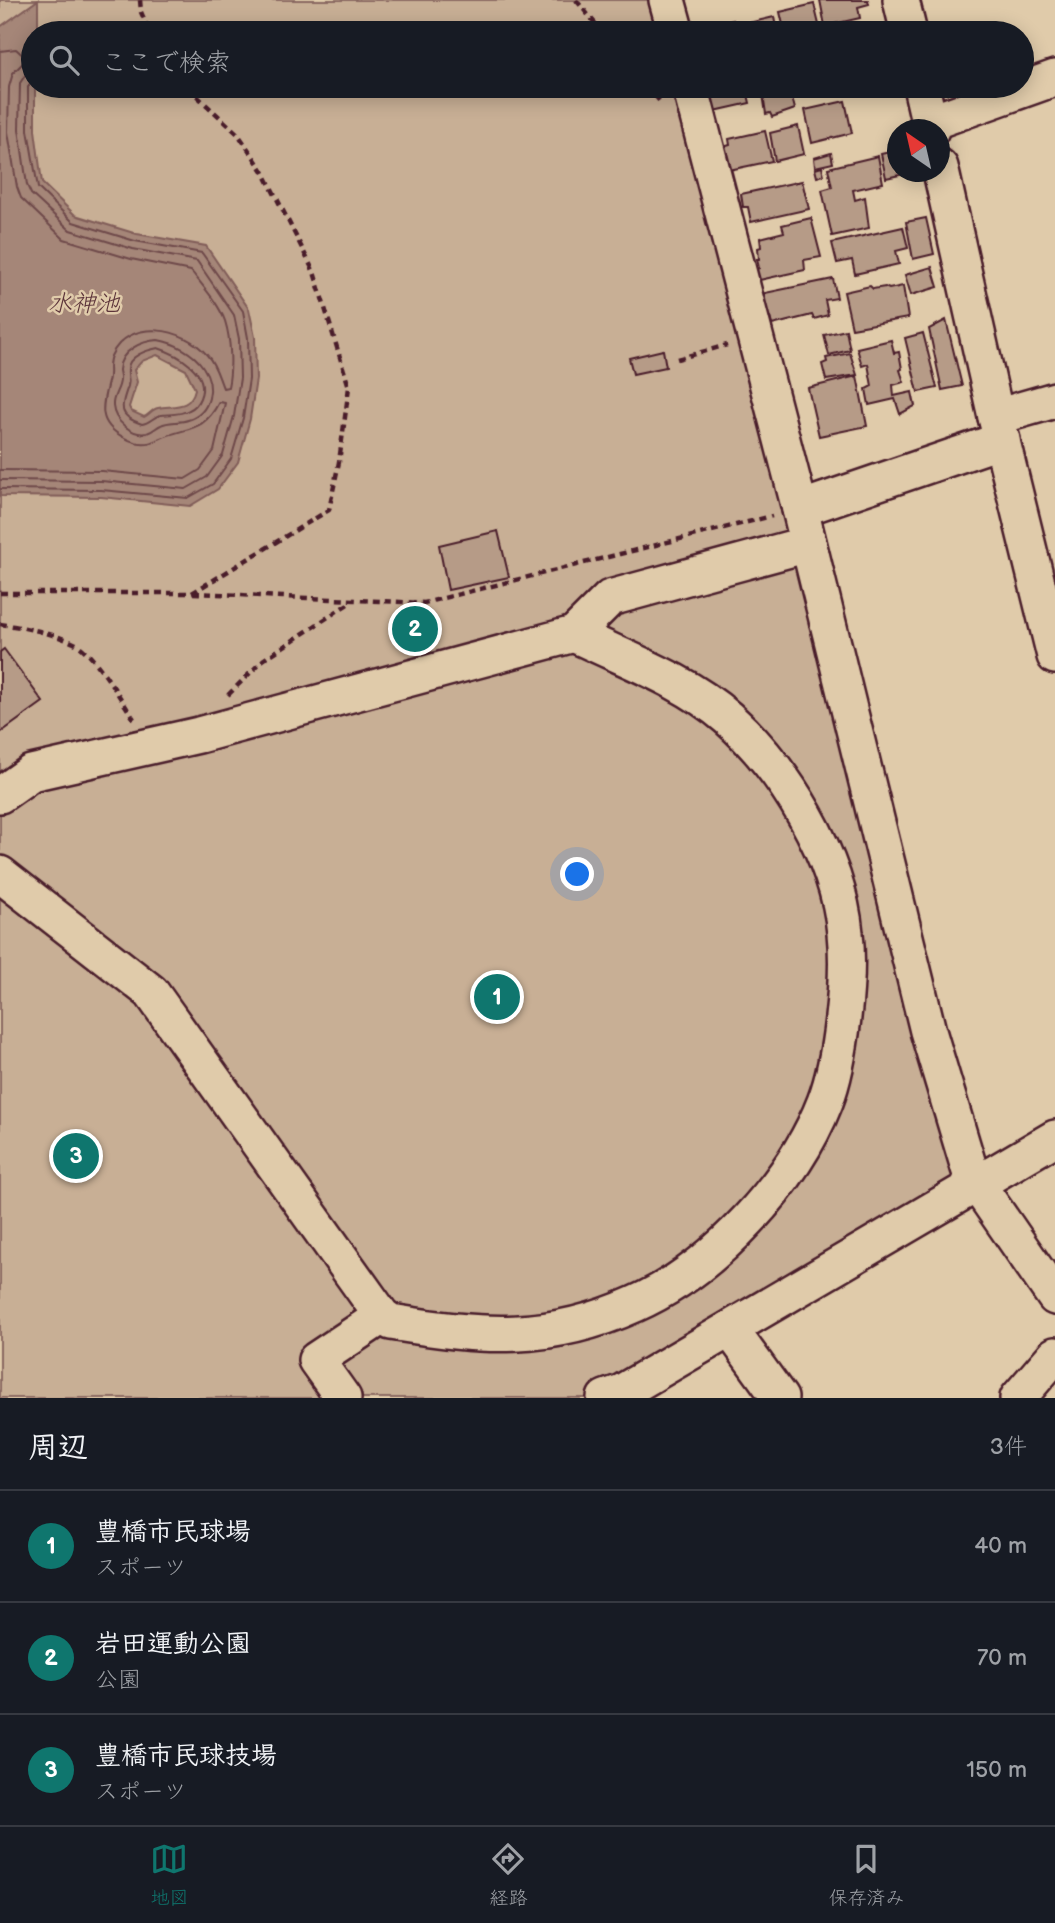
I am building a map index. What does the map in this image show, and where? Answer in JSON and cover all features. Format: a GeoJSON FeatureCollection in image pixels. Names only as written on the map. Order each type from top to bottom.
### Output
{"type":"FeatureCollection","features":[{"type":"Feature","properties":{"kind":"street"},"geometry":{"type":"LineString","coordinates":[[667,0],[673,21]]}},
{"type":"Feature","properties":{"kind":"street"},"geometry":{"type":"LineString","coordinates":[[901,0],[906,21]]}},
{"type":"Feature","properties":{"kind":"street"},"geometry":{"type":"LineString","coordinates":[[1034,86],[1055,78]]}},
{"type":"Feature","properties":{"kind":"street"},"geometry":{"type":"LineString","coordinates":[[693,98],[800,509],[928,1031],[969,1168],[977,1184],[1055,1297]]}},
{"type":"Feature","properties":{"kind":"street"},"geometry":{"type":"LineString","coordinates":[[924,98],[928,119]]}},
{"type":"Feature","properties":{"kind":"street"},"geometry":{"type":"LineString","coordinates":[[948,119],[1003,98]]}},
{"type":"Feature","properties":{"kind":"street"},"geometry":{"type":"LineString","coordinates":[[943,182],[999,428],[1055,656]]}},
{"type":"Feature","properties":{"kind":"street"},"geometry":{"type":"LineString","coordinates":[[800,509],[999,428],[1055,400]]}},
{"type":"Feature","properties":{"kind":"street"},"geometry":{"type":"LineString","coordinates":[[0,794],[31,773],[152,746],[575,634],[610,598],[808,544]]}},
{"type":"Feature","properties":{"kind":"street"},"geometry":{"type":"LineString","coordinates":[[0,874],[151,992],[382,1316],[391,1322],[491,1335],[544,1332],[634,1305],[695,1269],[749,1220],[771,1193],[815,1125],[833,1077],[842,1017],[845,934],[831,877],[820,846],[806,818],[769,762],[734,724],[708,702],[667,676],[575,634]]}},
{"type":"Feature","properties":{"kind":"street"},"geometry":{"type":"LineString","coordinates":[[605,1398],[622,1392],[1055,1138]]}},
{"type":"Feature","properties":{"kind":"street"},"geometry":{"type":"LineString","coordinates":[[342,1398],[316,1360],[382,1316]]}},
{"type":"Feature","properties":{"kind":"street"},"geometry":{"type":"LineString","coordinates":[[730,1329],[780,1398]]}},
{"type":"Feature","properties":{"kind":"street"},"geometry":{"type":"LineString","coordinates":[[1018,1398],[1055,1355]]}},
{"type":"Feature","properties":{"kind":"path"},"geometry":{"type":"LineString","coordinates":[[140,0],[145,21]]}},
{"type":"Feature","properties":{"kind":"path"},"geometry":{"type":"LineString","coordinates":[[576,0],[593,21]]}},
{"type":"Feature","properties":{"kind":"path"},"geometry":{"type":"LineString","coordinates":[[192,593],[329,510],[339,462],[349,387],[314,272],[263,171],[238,134],[199,98]]}},
{"type":"Feature","properties":{"kind":"path"},"geometry":{"type":"LineString","coordinates":[[677,359],[755,338]]}},
{"type":"Feature","properties":{"kind":"path"},"geometry":{"type":"LineString","coordinates":[[0,593],[192,593],[424,603],[800,509]]}},
{"type":"Feature","properties":{"kind":"path"},"geometry":{"type":"LineString","coordinates":[[226,697],[263,660],[352,601]]}},
{"type":"Feature","properties":{"kind":"path"},"geometry":{"type":"LineString","coordinates":[[0,624],[19,626],[76,644],[103,672],[152,746]]}},
{"type":"Feature","properties":{"kind":"shaded area"},"geometry":{"type":"Polygon","coordinates":[[[0,0],[665,0],[671,21],[21,21],[21,98],[692,98],[969,1168],[605,1398],[0,1398],[0,0]]]}},
{"type":"Feature","properties":{"kind":"water","name":"水神池"},"geometry":{"type":"Polygon","coordinates":[[[38,0],[38,21],[21,21],[21,98],[35,98],[35,130],[42,183],[75,215],[137,234],[206,246],[249,309],[255,337],[256,379],[250,419],[238,462],[218,489],[190,506],[101,497],[0,496],[0,27],[38,0]],[[157,355],[142,361],[134,370],[137,382],[129,407],[131,411],[144,417],[156,409],[185,403],[193,396],[195,389],[186,370],[157,355]]]}},
{"type":"Feature","properties":{"kind":"building"},"geometry":{"type":"Polygon","coordinates":[[[820,0],[868,0],[869,4],[858,7],[860,18],[824,21],[820,0]]]}},
{"type":"Feature","properties":{"kind":"building"},"geometry":{"type":"Polygon","coordinates":[[[814,4],[818,21],[782,21],[780,12],[814,4]]]}},
{"type":"Feature","properties":{"kind":"building"},"geometry":{"type":"Polygon","coordinates":[[[774,17],[775,21],[757,21],[774,17]]]}},
{"type":"Feature","properties":{"kind":"building"},"geometry":{"type":"Polygon","coordinates":[[[707,98],[749,98],[750,103],[710,112],[707,98]]]}},
{"type":"Feature","properties":{"kind":"building"},"geometry":{"type":"Polygon","coordinates":[[[764,98],[792,98],[795,109],[772,117],[770,113],[766,114],[764,98]]]}},
{"type":"Feature","properties":{"kind":"building"},"geometry":{"type":"Polygon","coordinates":[[[845,101],[852,133],[812,143],[805,110],[845,101]]]}},
{"type":"Feature","properties":{"kind":"building"},"geometry":{"type":"Polygon","coordinates":[[[798,126],[804,154],[775,161],[770,133],[798,126]]]}},
{"type":"Feature","properties":{"kind":"building"},"geometry":{"type":"Polygon","coordinates":[[[765,131],[772,161],[729,170],[723,147],[730,145],[729,139],[765,131]]]}},
{"type":"Feature","properties":{"kind":"building"},"geometry":{"type":"Polygon","coordinates":[[[831,153],[833,163],[815,167],[814,158],[831,153]]]}},
{"type":"Feature","properties":{"kind":"building"},"geometry":{"type":"Polygon","coordinates":[[[887,153],[887,178],[886,178],[881,154],[887,153]]]}},
{"type":"Feature","properties":{"kind":"building"},"geometry":{"type":"Polygon","coordinates":[[[878,156],[883,183],[853,190],[855,200],[865,197],[869,228],[832,236],[822,190],[832,187],[828,168],[878,156]]]}},
{"type":"Feature","properties":{"kind":"building"},"geometry":{"type":"Polygon","coordinates":[[[822,167],[824,175],[817,177],[815,169],[822,167]]]}},
{"type":"Feature","properties":{"kind":"building"},"geometry":{"type":"Polygon","coordinates":[[[802,181],[809,209],[751,222],[748,207],[743,207],[741,194],[802,181]]]}},
{"type":"Feature","properties":{"kind":"building"},"geometry":{"type":"Polygon","coordinates":[[[811,218],[821,257],[804,260],[805,270],[755,281],[753,270],[759,268],[757,259],[758,248],[761,247],[760,238],[784,232],[782,225],[811,218]]]}},
{"type":"Feature","properties":{"kind":"building"},"geometry":{"type":"Polygon","coordinates":[[[926,218],[934,254],[913,259],[906,222],[926,218]]]}},
{"type":"Feature","properties":{"kind":"building"},"geometry":{"type":"Polygon","coordinates":[[[903,227],[908,248],[896,251],[899,264],[855,274],[852,260],[837,263],[832,243],[903,227]]]}},
{"type":"Feature","properties":{"kind":"building"},"geometry":{"type":"Polygon","coordinates":[[[932,267],[938,287],[911,295],[905,275],[932,267]]]}},
{"type":"Feature","properties":{"kind":"building"},"geometry":{"type":"Polygon","coordinates":[[[833,279],[837,298],[825,300],[828,315],[814,319],[812,315],[772,325],[770,317],[766,317],[760,300],[765,299],[765,293],[833,279]]]}},
{"type":"Feature","properties":{"kind":"building"},"geometry":{"type":"Polygon","coordinates":[[[870,286],[873,289],[889,289],[903,286],[908,318],[852,328],[844,292],[870,286]]]}},
{"type":"Feature","properties":{"kind":"building"},"geometry":{"type":"Polygon","coordinates":[[[946,320],[962,386],[942,390],[929,329],[946,320]]]}},
{"type":"Feature","properties":{"kind":"building"},"geometry":{"type":"Polygon","coordinates":[[[846,330],[850,350],[829,355],[824,335],[846,330]]]}},
{"type":"Feature","properties":{"kind":"building"},"geometry":{"type":"Polygon","coordinates":[[[923,333],[937,388],[918,392],[905,338],[923,333]]]}},
{"type":"Feature","properties":{"kind":"building"},"geometry":{"type":"Polygon","coordinates":[[[891,340],[894,353],[899,352],[904,382],[893,385],[894,396],[912,392],[915,406],[900,414],[895,399],[869,405],[866,389],[872,386],[868,364],[862,366],[857,348],[891,340]]]}},
{"type":"Feature","properties":{"kind":"building"},"geometry":{"type":"Polygon","coordinates":[[[663,350],[666,367],[633,374],[629,358],[663,350]]]}},
{"type":"Feature","properties":{"kind":"building"},"geometry":{"type":"Polygon","coordinates":[[[850,353],[857,375],[826,380],[822,364],[827,362],[826,358],[850,353]]]}},
{"type":"Feature","properties":{"kind":"building"},"geometry":{"type":"Polygon","coordinates":[[[857,376],[867,426],[819,436],[808,388],[857,376]]]}},
{"type":"Feature","properties":{"kind":"building"},"geometry":{"type":"Polygon","coordinates":[[[498,531],[509,577],[448,590],[439,545],[498,531]]]}},
{"type":"Feature","properties":{"kind":"building"},"geometry":{"type":"Polygon","coordinates":[[[4,649],[43,702],[0,733],[0,652],[4,649]]]}},
{"type":"Feature","properties":{"kind":"place","name":"岩田運動公園"},"geometry":{"type":"Point","coordinates":[415,629]}},
{"type":"Feature","properties":{"kind":"place","name":"豊橋市民球場"},"geometry":{"type":"Point","coordinates":[497,997]}},
{"type":"Feature","properties":{"kind":"place","name":"豊橋市民球技場"},"geometry":{"type":"Point","coordinates":[76,1156]}}]}
